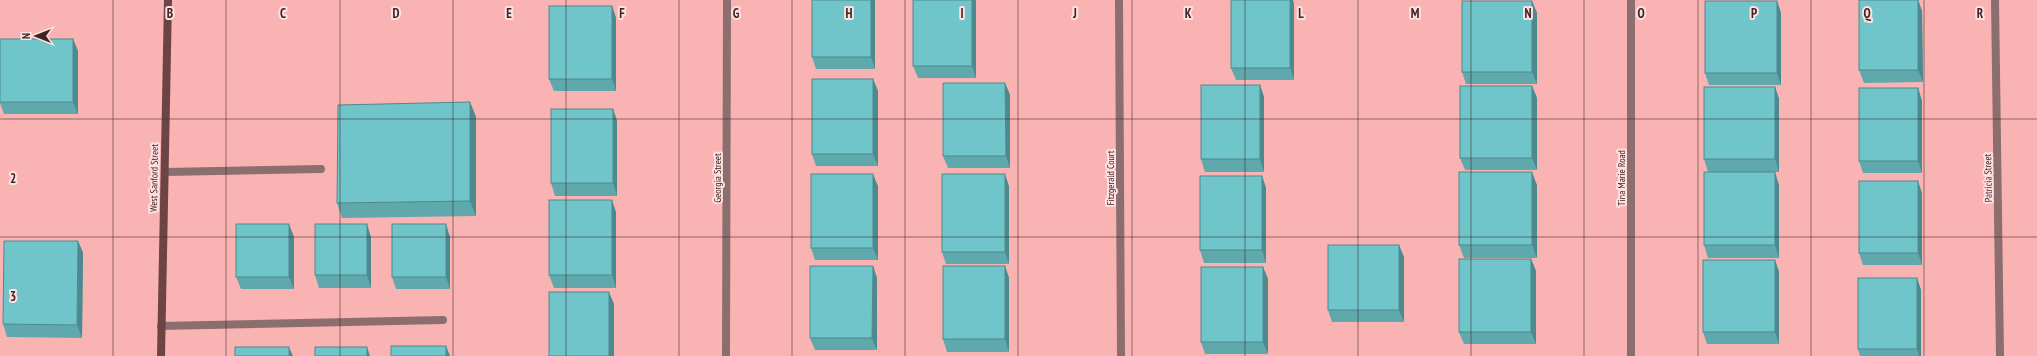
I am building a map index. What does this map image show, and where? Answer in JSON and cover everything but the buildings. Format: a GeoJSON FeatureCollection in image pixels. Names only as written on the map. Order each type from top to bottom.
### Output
{"type":"FeatureCollection","features":[{"type":"Feature","properties":{"kind":"street","name":"West Sanford Street"},"geometry":{"type":"LineString","coordinates":[[161,356],[168,0]]}},
{"type":"Feature","properties":{"kind":"street","name":"Georgia Street"},"geometry":{"type":"LineString","coordinates":[[726,356],[727,0]]}},
{"type":"Feature","properties":{"kind":"street","name":"Fitzgerald Court"},"geometry":{"type":"LineString","coordinates":[[1119,0],[1121,356]]}},
{"type":"Feature","properties":{"kind":"street","name":"Tina Marie Road"},"geometry":{"type":"LineString","coordinates":[[1631,0],[1631,356]]}},
{"type":"Feature","properties":{"kind":"street","name":"Patricia Street"},"geometry":{"type":"LineString","coordinates":[[1995,0],[2000,356]]}},
{"type":"Feature","properties":{"kind":"street"},"geometry":{"type":"LineString","coordinates":[[164,172],[321,169]]}},
{"type":"Feature","properties":{"kind":"street"},"geometry":{"type":"LineString","coordinates":[[161,326],[443,320]]}}]}
